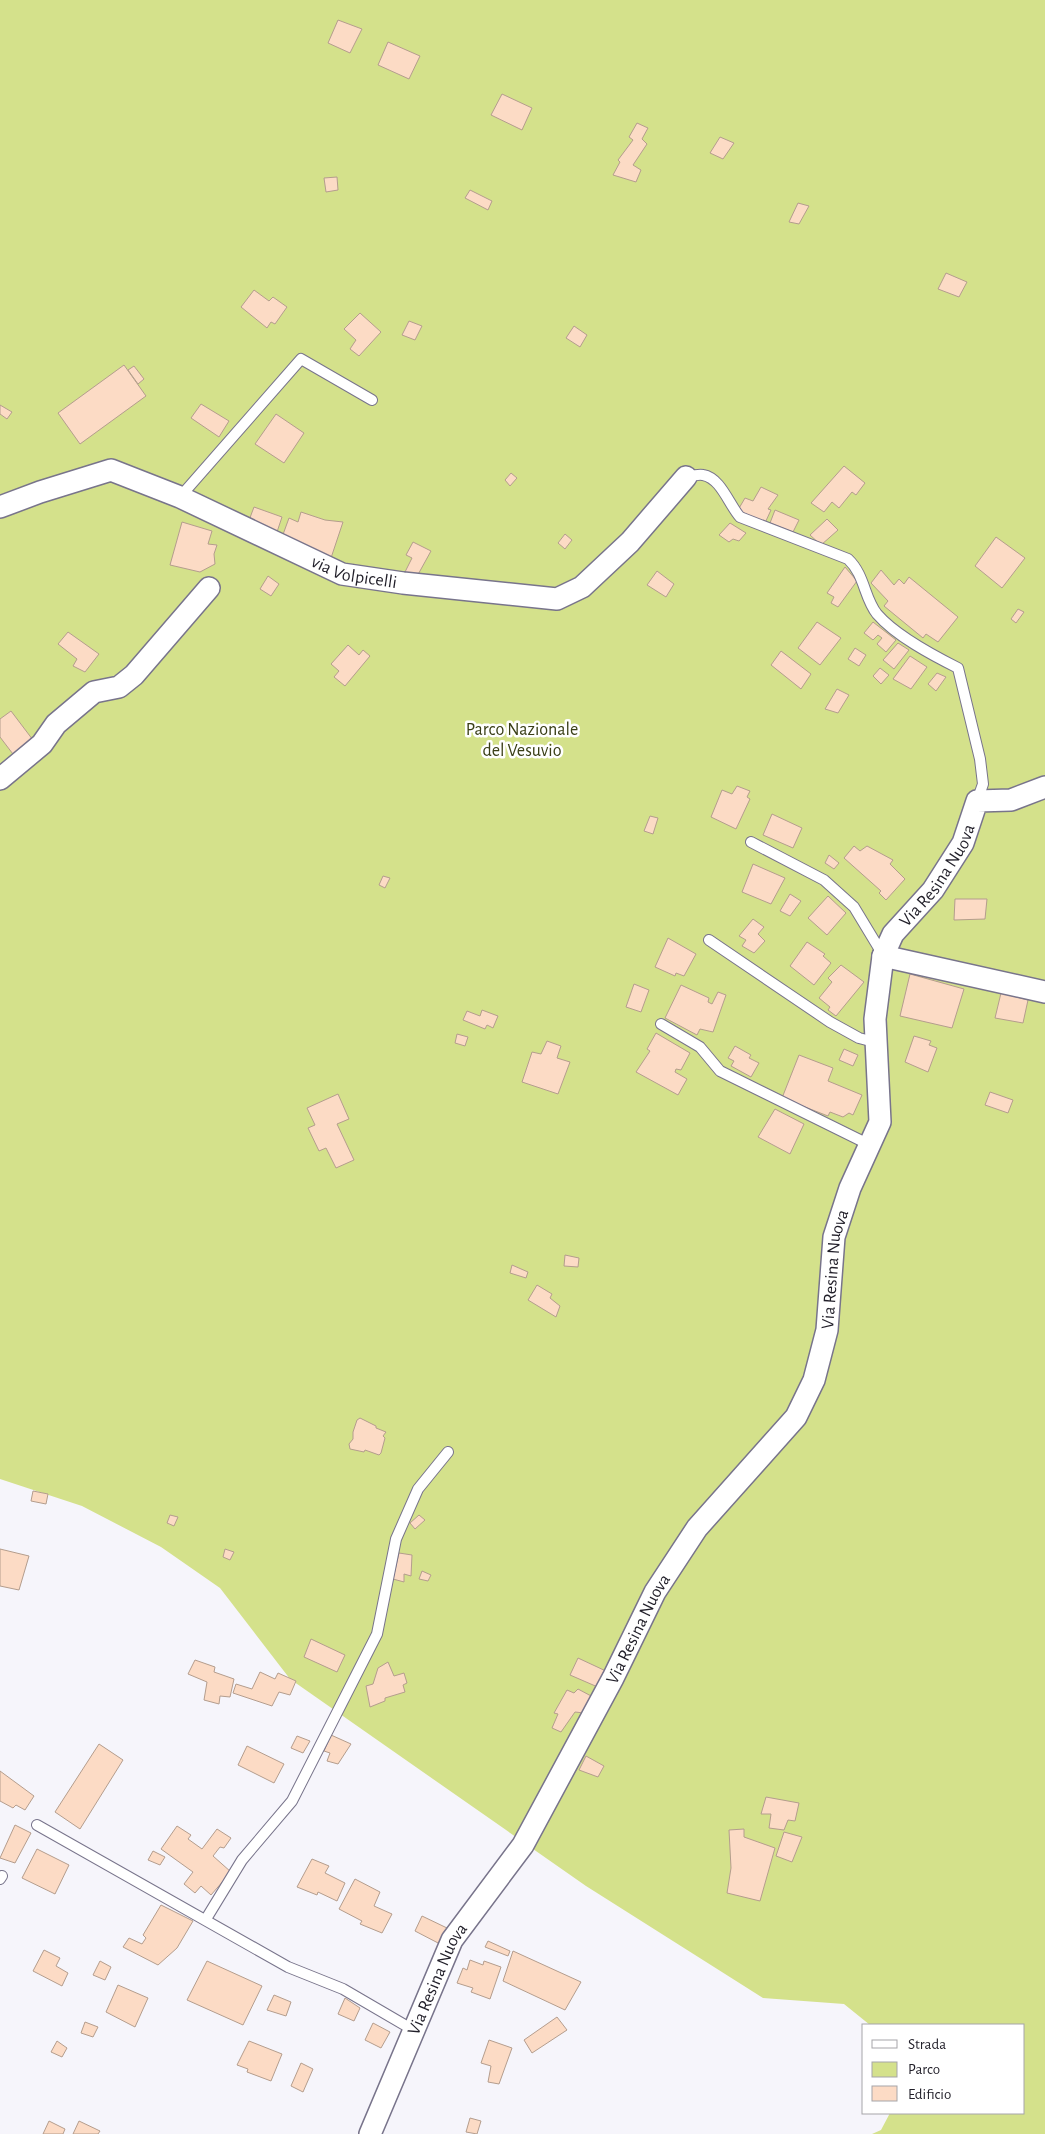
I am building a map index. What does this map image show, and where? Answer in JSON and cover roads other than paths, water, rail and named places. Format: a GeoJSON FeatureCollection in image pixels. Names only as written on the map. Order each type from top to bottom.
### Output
{"type":"FeatureCollection","features":[{"type":"Feature","properties":{"kind":"street","name":"via Volpicelli"},"geometry":{"type":"LineString","coordinates":[[0,507],[40,492],[111,470],[180,497],[342,574],[403,583],[557,599],[582,587],[616,555],[686,478]]}},
{"type":"Feature","properties":{"kind":"street"},"geometry":{"type":"LineString","coordinates":[[0,779],[42,744],[56,724],[94,692],[119,687],[134,675],[209,588]]}},
{"type":"Feature","properties":{"kind":"street","name":"Via Resina Nuova"},"geometry":{"type":"LineString","coordinates":[[370,2134],[452,1940],[522,1846],[613,1678],[655,1592],[697,1528],[796,1417],[814,1380],[827,1330],[834,1237],[850,1188],[880,1122],[878,1043],[875,1019],[883,956],[893,934],[933,890],[962,843],[977,801],[1011,800],[1045,787]]}},
{"type":"Feature","properties":{"kind":"street"},"geometry":{"type":"LineString","coordinates":[[883,956],[1045,992]]}},
{"type":"Feature","properties":{"kind":"lane"},"geometry":{"type":"LineString","coordinates":[[180,497],[301,359],[372,400]]}},
{"type":"Feature","properties":{"kind":"lane","name":"Via Resina Nuova"},"geometry":{"type":"LineString","coordinates":[[686,478],[702,474],[711,478],[723,490],[732,508],[740,517],[848,559],[857,567],[876,613],[922,649],[958,668],[980,759],[983,784],[977,801]]}},
{"type":"Feature","properties":{"kind":"lane"},"geometry":{"type":"LineString","coordinates":[[751,842],[824,880],[854,907],[883,956]]}},
{"type":"Feature","properties":{"kind":"lane"},"geometry":{"type":"LineString","coordinates":[[709,940],[830,1022],[859,1038],[878,1043]]}},
{"type":"Feature","properties":{"kind":"lane"},"geometry":{"type":"LineString","coordinates":[[661,1024],[700,1047],[720,1071],[870,1146]]}},
{"type":"Feature","properties":{"kind":"lane"},"geometry":{"type":"LineString","coordinates":[[206,1919],[242,1860],[292,1801],[377,1634],[396,1539],[418,1489],[448,1452]]}},
{"type":"Feature","properties":{"kind":"lane"},"geometry":{"type":"LineString","coordinates":[[37,1825],[288,1967],[343,1989],[414,2031]]}},
{"type":"Feature","properties":{"kind":"park label","name":"Parco Nazionale del Vesuvio"},"geometry":{"type":"Point","coordinates":[522,740]}}]}
